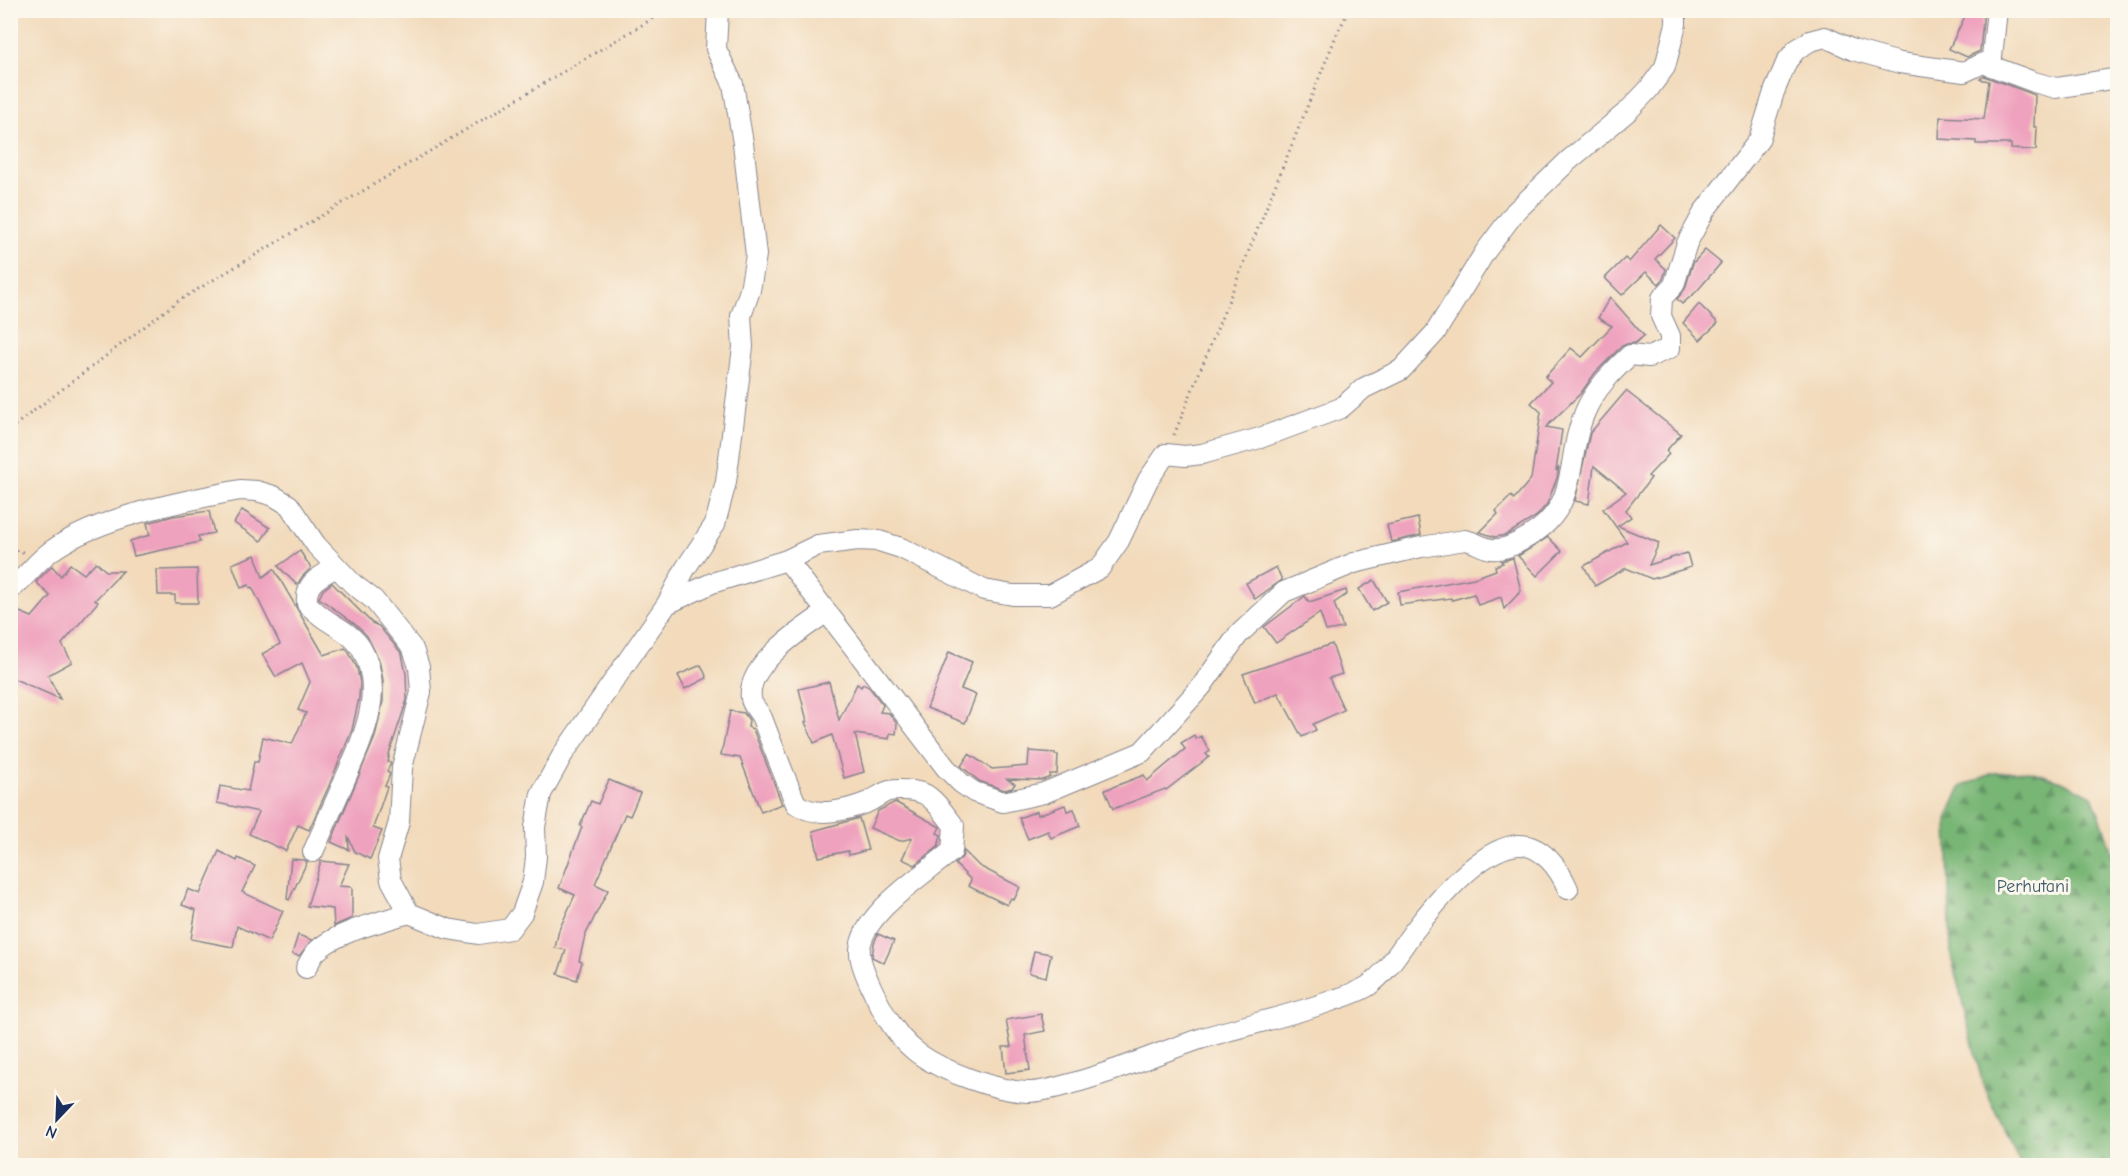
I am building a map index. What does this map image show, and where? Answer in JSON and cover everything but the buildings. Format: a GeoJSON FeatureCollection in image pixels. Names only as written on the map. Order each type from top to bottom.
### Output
{"type":"FeatureCollection","features":[{"type":"Feature","properties":{"kind":"street"},"geometry":{"type":"LineString","coordinates":[[10,590],[49,552],[86,530],[133,515],[240,490],[257,491],[274,496],[289,505],[316,545],[353,584],[374,600],[398,628],[413,649],[419,667],[421,692],[402,768],[399,822],[388,859],[391,880],[410,913],[448,929],[478,934],[510,929],[522,913],[533,882],[536,857],[535,827],[541,794],[563,754],[668,604],[685,570],[715,524],[726,483],[743,347],[741,316],[750,290],[756,255],[743,143],[733,84],[716,49],[718,10]]}},
{"type":"Feature","properties":{"kind":"street"},"geometry":{"type":"LineString","coordinates":[[668,604],[712,583],[787,560],[818,545],[858,540],[879,541],[901,548],[984,590],[1013,595],[1050,596],[1100,568],[1119,540],[1148,480],[1166,454],[1185,456],[1202,454],[1260,438],[1341,408],[1364,388],[1401,370],[1435,333],[1485,252],[1515,212],[1568,161],[1628,111],[1648,90],[1665,67],[1676,24],[1676,10]]}},
{"type":"Feature","properties":{"kind":"street"},"geometry":{"type":"LineString","coordinates":[[1991,66],[1997,10]]}},
{"type":"Feature","properties":{"kind":"street"},"geometry":{"type":"LineString","coordinates":[[787,560],[946,768],[961,783],[974,792],[1003,802],[1044,793],[1142,753],[1201,687],[1239,635],[1284,592],[1354,563],[1421,547],[1465,540],[1472,541],[1486,549],[1497,550],[1512,546],[1536,532],[1559,510],[1567,489],[1580,426],[1585,411],[1594,397],[1612,372],[1630,355],[1649,357],[1670,348],[1670,336],[1661,315],[1662,298],[1674,285],[1687,243],[1705,210],[1759,140],[1773,92],[1787,61],[1796,50],[1810,41],[1825,37],[1853,50],[1900,63],[1964,72],[1983,63],[2056,88],[2118,78]]}},
{"type":"Feature","properties":{"kind":"street"},"geometry":{"type":"LineString","coordinates":[[313,852],[364,736],[370,712],[372,686],[368,663],[360,646],[344,630],[323,618],[308,604],[306,591],[311,584],[336,567]]}},
{"type":"Feature","properties":{"kind":"street"},"geometry":{"type":"LineString","coordinates":[[827,612],[789,638],[762,665],[751,689],[750,701],[760,714],[796,804],[805,811],[813,813],[836,811],[866,802],[888,791],[905,791],[924,793],[944,811],[954,826],[952,851],[908,884],[873,920],[864,934],[860,954],[879,1005],[904,1040],[918,1053],[983,1084],[1003,1090],[1031,1092],[1098,1077],[1201,1039],[1311,1008],[1366,987],[1384,972],[1417,926],[1459,880],[1495,852],[1518,845],[1536,850],[1550,860],[1563,876],[1568,889]]}},
{"type":"Feature","properties":{"kind":"street"},"geometry":{"type":"LineString","coordinates":[[306,968],[317,951],[339,937],[410,913]]}},
{"type":"Feature","properties":{"kind":"path"},"geometry":{"type":"LineString","coordinates":[[10,429],[178,301],[667,10]]}},
{"type":"Feature","properties":{"kind":"path"},"geometry":{"type":"LineString","coordinates":[[1166,454],[1336,36],[1349,10]]}},
{"type":"Feature","properties":{"kind":"green space","name":"Perhutani"},"geometry":{"type":"Polygon","coordinates":[[[2030,771],[2062,781],[2092,796],[2116,869],[2118,880],[2117,1165],[2021,1165],[1983,1085],[1951,956],[1947,819],[1961,787],[1993,773],[2030,771]]]}}]}
